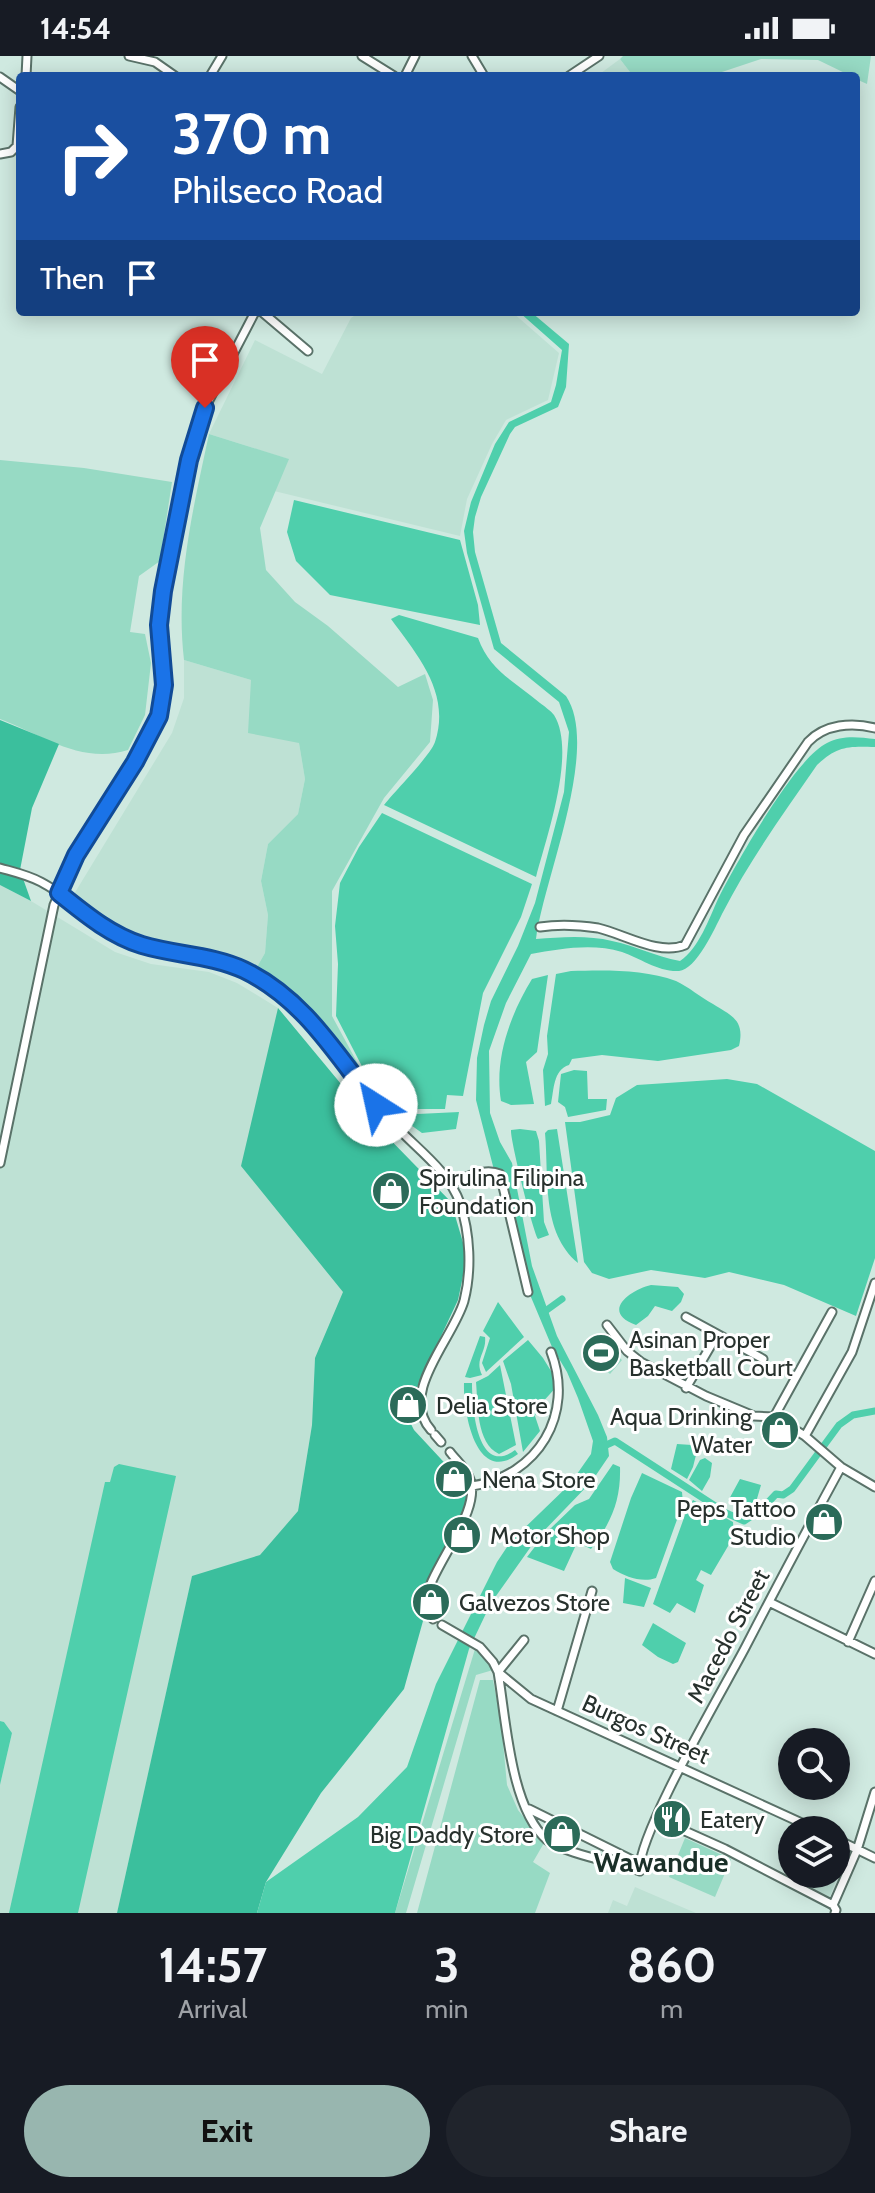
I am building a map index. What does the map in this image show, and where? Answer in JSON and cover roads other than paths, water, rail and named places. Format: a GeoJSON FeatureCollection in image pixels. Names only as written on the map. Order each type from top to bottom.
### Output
{"type":"FeatureCollection","features":[{"type":"Feature","properties":{"kind":"street"},"geometry":{"type":"LineString","coordinates":[[129,56],[143,57],[170,72]]}},
{"type":"Feature","properties":{"kind":"street"},"geometry":{"type":"LineString","coordinates":[[362,56],[387,72]]}},
{"type":"Feature","properties":{"kind":"street"},"geometry":{"type":"LineString","coordinates":[[378,66],[383,56]]}},
{"type":"Feature","properties":{"kind":"street"},"geometry":{"type":"LineString","coordinates":[[575,72],[599,56]]}},
{"type":"Feature","properties":{"kind":"street"},"geometry":{"type":"LineString","coordinates":[[0,1163],[49,921],[76,855],[139,756],[159,716],[164,685],[159,637],[160,609],[189,460],[205,408],[253,316]]}},
{"type":"Feature","properties":{"kind":"street"},"geometry":{"type":"LineString","coordinates":[[267,316],[308,351]]}},
{"type":"Feature","properties":{"kind":"street"},"geometry":{"type":"LineString","coordinates":[[540,927],[576,925],[666,947],[685,945],[744,835],[808,742],[819,733],[842,725],[875,728]]}},
{"type":"Feature","properties":{"kind":"street"},"geometry":{"type":"LineString","coordinates":[[0,868],[37,880],[94,920],[134,942],[227,963],[265,982],[299,1008],[322,1033],[378,1107],[450,1184],[461,1205],[467,1233],[467,1286],[458,1316],[426,1377],[420,1396],[421,1416],[468,1474],[472,1486],[507,1475],[544,1442],[560,1391],[551,1352]]}},
{"type":"Feature","properties":{"kind":"street"},"geometry":{"type":"LineString","coordinates":[[450,1184],[470,1175],[493,1171],[500,1174],[528,1292]]}},
{"type":"Feature","properties":{"kind":"street"},"geometry":{"type":"LineString","coordinates":[[805,1436],[852,1352],[875,1283]]}},
{"type":"Feature","properties":{"kind":"street"},"geometry":{"type":"LineString","coordinates":[[774,1417],[832,1312]]}},
{"type":"Feature","properties":{"kind":"street"},"geometry":{"type":"LineString","coordinates":[[686,1317],[763,1359]]}},
{"type":"Feature","properties":{"kind":"street"},"geometry":{"type":"LineString","coordinates":[[607,1325],[633,1357],[686,1388],[754,1416],[774,1417],[805,1436],[841,1467],[875,1487]]}},
{"type":"Feature","properties":{"kind":"street"},"geometry":{"type":"LineString","coordinates":[[686,1388],[717,1335]]}},
{"type":"Feature","properties":{"kind":"street","name":"Macedo Street"},"geometry":{"type":"LineString","coordinates":[[639,1867],[656,1818],[682,1766],[841,1467]]}},
{"type":"Feature","properties":{"kind":"street","name":"Burgos Street"},"geometry":{"type":"LineString","coordinates":[[472,1486],[470,1503],[425,1599],[425,1609],[438,1622],[487,1654],[498,1672],[531,1699],[787,1816]]}},
{"type":"Feature","properties":{"kind":"street"},"geometry":{"type":"LineString","coordinates":[[848,1642],[875,1581]]}},
{"type":"Feature","properties":{"kind":"street"},"geometry":{"type":"LineString","coordinates":[[557,1711],[592,1591]]}},
{"type":"Feature","properties":{"kind":"street"},"geometry":{"type":"LineString","coordinates":[[769,1602],[875,1654]]}},
{"type":"Feature","properties":{"kind":"street"},"geometry":{"type":"LineString","coordinates":[[524,1640],[498,1672],[517,1791],[547,1840],[565,1848],[639,1867]]}},
{"type":"Feature","properties":{"kind":"street"},"geometry":{"type":"LineString","coordinates":[[656,1818],[725,1849],[837,1910],[875,1792]]}},
{"type":"Feature","properties":{"kind":"street"},"geometry":{"type":"LineString","coordinates":[[527,1808],[639,1867]]}},
{"type":"Feature","properties":{"kind":"street"},"geometry":{"type":"LineString","coordinates":[[850,1846],[875,1858]]}},
{"type":"Feature","properties":{"kind":"waterway"},"geometry":{"type":"LineString","coordinates":[[544,1312],[562,1299]]}},
{"type":"Feature","properties":{"kind":"waterway"},"geometry":{"type":"LineString","coordinates":[[602,1447],[615,1441],[726,1513],[744,1521],[762,1509],[776,1494],[783,1495],[792,1489],[839,1425],[853,1415],[875,1411]]}},
{"type":"Feature","properties":{"kind":"place","name":"Spirulina Filipina Foundation"},"geometry":{"type":"Point","coordinates":[391,1191]}},
{"type":"Feature","properties":{"kind":"place","name":"Asinan Proper Basketball Court"},"geometry":{"type":"Point","coordinates":[601,1353]}},
{"type":"Feature","properties":{"kind":"place","name":"Delia Store"},"geometry":{"type":"Point","coordinates":[408,1405]}},
{"type":"Feature","properties":{"kind":"place","name":"Aqua Drinking Water"},"geometry":{"type":"Point","coordinates":[780,1430]}},
{"type":"Feature","properties":{"kind":"place","name":"Nena Store"},"geometry":{"type":"Point","coordinates":[454,1479]}},
{"type":"Feature","properties":{"kind":"place","name":"Peps Tattoo Studio"},"geometry":{"type":"Point","coordinates":[824,1522]}},
{"type":"Feature","properties":{"kind":"place","name":"Motor Shop"},"geometry":{"type":"Point","coordinates":[462,1535]}},
{"type":"Feature","properties":{"kind":"place","name":"Galvezos Store"},"geometry":{"type":"Point","coordinates":[431,1602]}},
{"type":"Feature","properties":{"kind":"place","name":"Eatery"},"geometry":{"type":"Point","coordinates":[672,1819]}},
{"type":"Feature","properties":{"kind":"place","name":"Big Daddy Store"},"geometry":{"type":"Point","coordinates":[562,1834]}},
{"type":"Feature","properties":{"kind":"district","name":"Wawandue"},"geometry":{"type":"Point","coordinates":[661,1862]}}]}
